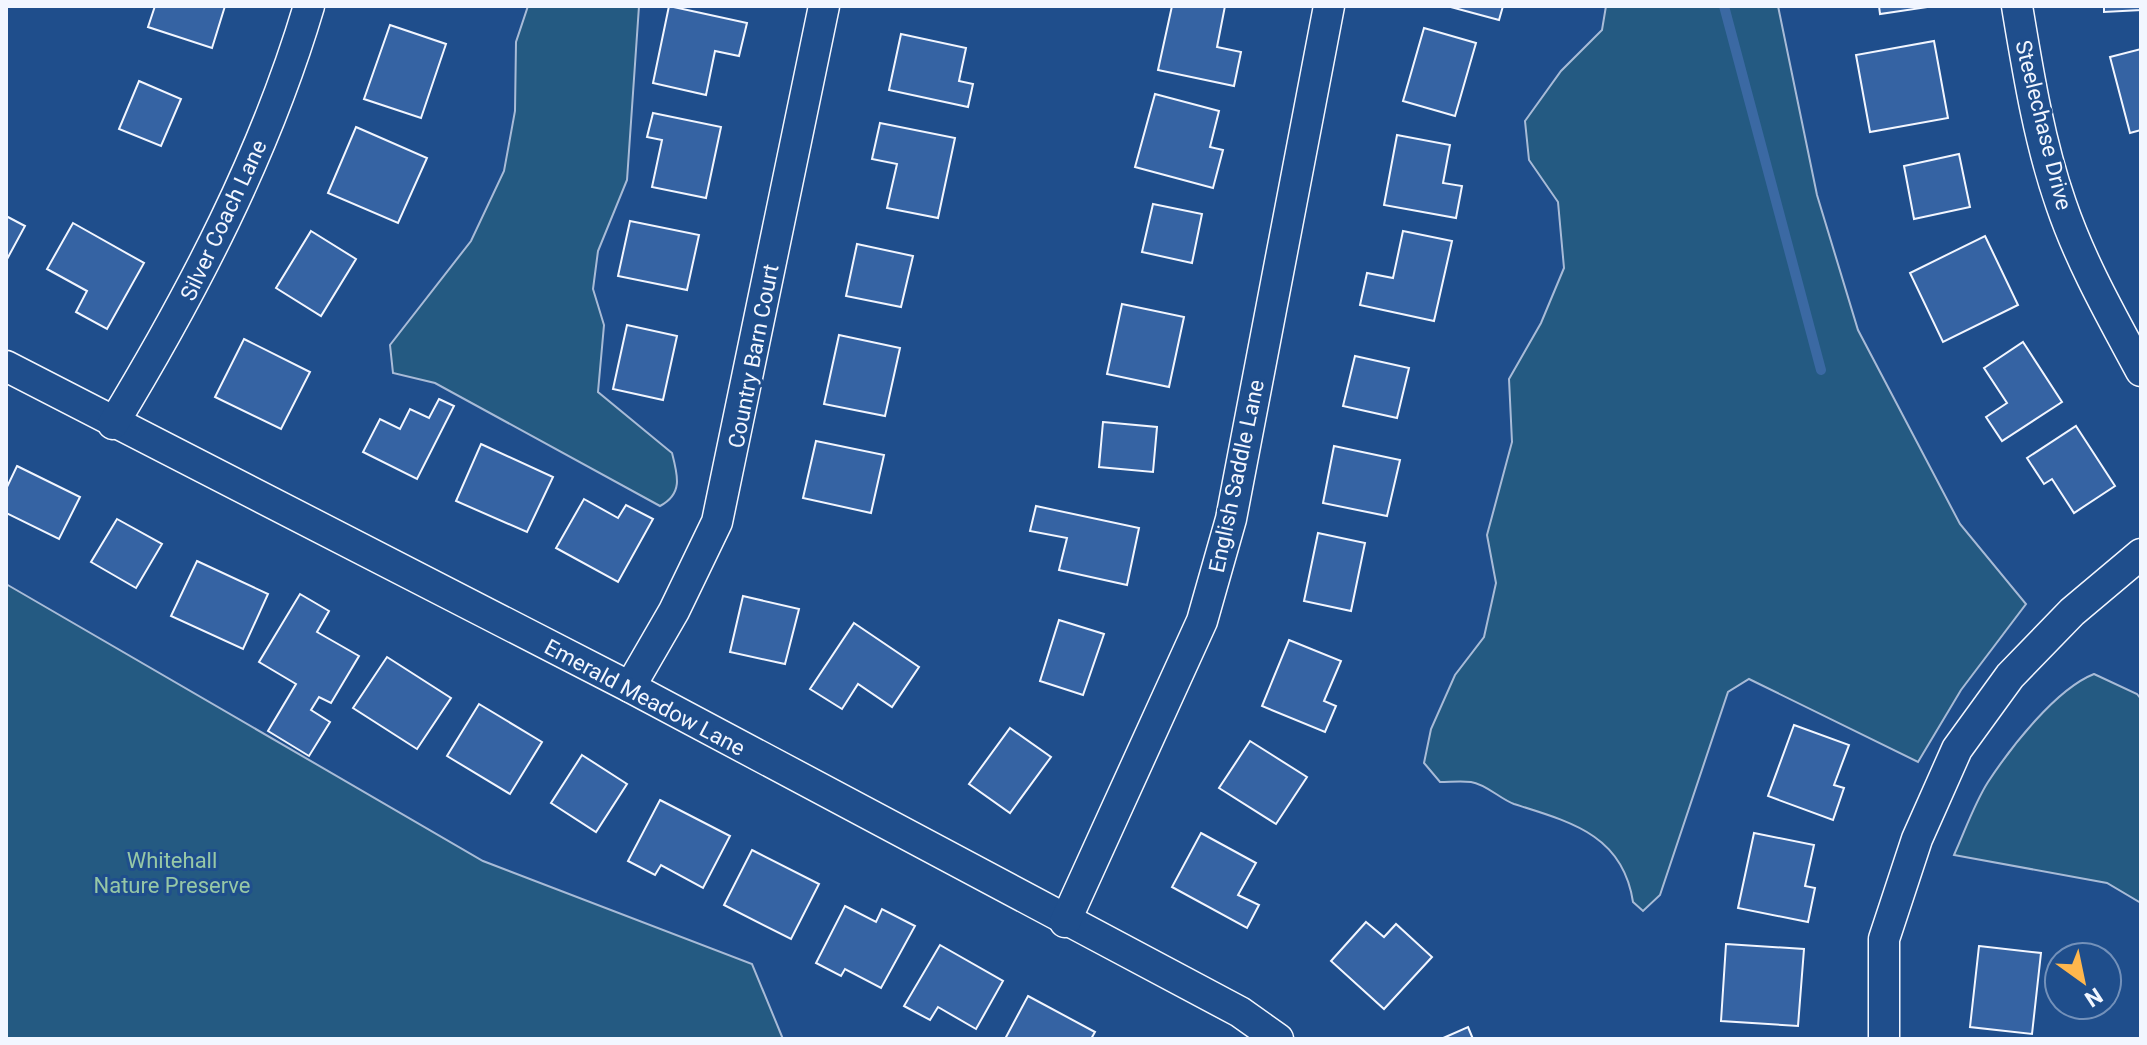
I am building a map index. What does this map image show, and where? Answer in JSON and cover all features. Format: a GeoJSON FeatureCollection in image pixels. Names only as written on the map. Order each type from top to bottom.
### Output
{"type":"FeatureCollection","features":[{"type":"Feature","properties":{"kind":"street","name":"Silver Coach Lane"},"geometry":{"type":"LineString","coordinates":[[113,424],[176,320],[221,228],[264,133],[309,6]]}},
{"type":"Feature","properties":{"kind":"street","name":"Country Barn Court"},"geometry":{"type":"LineString","coordinates":[[630,687],[674,611],[717,522],[824,6]]}},
{"type":"Feature","properties":{"kind":"street","name":"English Saddle Lane"},"geometry":{"type":"LineString","coordinates":[[1065,922],[1202,621],[1231,519],[1329,6]]}},
{"type":"Feature","properties":{"kind":"street","name":"Steelechase Drive"},"geometry":{"type":"LineString","coordinates":[[2017,6],[2033,96],[2061,203],[2087,269],[2141,371]]}},
{"type":"Feature","properties":{"kind":"street","name":"Emerald Meadow Lane"},"geometry":{"type":"LineString","coordinates":[[6,366],[113,424],[630,687],[1065,922],[1240,1012],[1278,1039]]}},
{"type":"Feature","properties":{"kind":"street"},"geometry":{"type":"LineString","coordinates":[[1884,1039],[1884,939],[1917,839],[1957,749],[2010,676],[2072,612],[2141,554]]}},
{"type":"Feature","properties":{"kind":"green space"},"geometry":{"type":"Polygon","coordinates":[[[528,6],[639,6],[627,180],[598,251],[593,289],[604,325],[598,392],[672,453],[677,484],[672,496],[660,506],[435,383],[393,373],[390,345],[471,241],[504,171],[515,111],[516,42],[528,6]]]}},
{"type":"Feature","properties":{"kind":"green space"},"geometry":{"type":"Polygon","coordinates":[[[1606,6],[1778,6],[1817,195],[1858,330],[1960,524],[2026,604],[1961,690],[1918,762],[1749,679],[1728,692],[1660,895],[1643,911],[1633,902],[1618,861],[1606,846],[1591,835],[1555,817],[1509,802],[1477,783],[1440,782],[1424,763],[1431,729],[1455,675],[1484,637],[1496,583],[1487,535],[1512,442],[1509,379],[1541,323],[1564,268],[1558,202],[1529,160],[1525,121],[1561,71],[1602,30],[1606,6]]]}},
{"type":"Feature","properties":{"kind":"green space","name":"Whitehall Nature Preserve"},"geometry":{"type":"Polygon","coordinates":[[[6,584],[483,861],[752,964],[783,1039],[6,1039],[6,584]]]}},
{"type":"Feature","properties":{"kind":"green space"},"geometry":{"type":"Polygon","coordinates":[[[2094,674],[2137,694],[2141,699],[2141,903],[2107,883],[1954,855],[1983,790],[2009,752],[2035,720],[2065,692],[2094,674]]]}},
{"type":"Feature","properties":{"kind":"building"},"geometry":{"type":"Polygon","coordinates":[[[155,6],[225,6],[212,48],[148,27],[155,6]]]}},
{"type":"Feature","properties":{"kind":"building"},"geometry":{"type":"Polygon","coordinates":[[[669,6],[747,23],[739,56],[715,51],[706,95],[653,83],[669,6]]]}},
{"type":"Feature","properties":{"kind":"building"},"geometry":{"type":"Polygon","coordinates":[[[1172,6],[1225,6],[1217,47],[1241,52],[1234,86],[1158,70],[1172,6]]]}},
{"type":"Feature","properties":{"kind":"building"},"geometry":{"type":"Polygon","coordinates":[[[1447,6],[1503,6],[1499,20],[1447,6]]]}},
{"type":"Feature","properties":{"kind":"building"},"geometry":{"type":"Polygon","coordinates":[[[1879,6],[1928,6],[1928,7],[1880,14],[1879,6]]]}},
{"type":"Feature","properties":{"kind":"building"},"geometry":{"type":"Polygon","coordinates":[[[2104,6],[2141,6],[2141,10],[2104,12],[2104,6]]]}},
{"type":"Feature","properties":{"kind":"building"},"geometry":{"type":"Polygon","coordinates":[[[390,25],[446,44],[421,118],[364,99],[390,25]]]}},
{"type":"Feature","properties":{"kind":"building"},"geometry":{"type":"Polygon","coordinates":[[[1424,28],[1476,43],[1455,116],[1403,101],[1424,28]]]}},
{"type":"Feature","properties":{"kind":"building"},"geometry":{"type":"Polygon","coordinates":[[[901,34],[966,48],[959,81],[973,84],[968,107],[889,90],[901,34]]]}},
{"type":"Feature","properties":{"kind":"building"},"geometry":{"type":"Polygon","coordinates":[[[1934,41],[1948,118],[1870,132],[1856,55],[1934,41]]]}},
{"type":"Feature","properties":{"kind":"building"},"geometry":{"type":"Polygon","coordinates":[[[2141,49],[2141,130],[2130,133],[2110,57],[2141,49]]]}},
{"type":"Feature","properties":{"kind":"building"},"geometry":{"type":"Polygon","coordinates":[[[139,81],[181,99],[161,146],[119,129],[139,81]]]}},
{"type":"Feature","properties":{"kind":"building"},"geometry":{"type":"Polygon","coordinates":[[[1155,94],[1219,111],[1210,147],[1223,150],[1213,188],[1135,167],[1155,94]]]}},
{"type":"Feature","properties":{"kind":"building"},"geometry":{"type":"Polygon","coordinates":[[[653,113],[721,127],[706,198],[652,187],[662,140],[647,137],[653,113]]]}},
{"type":"Feature","properties":{"kind":"building"},"geometry":{"type":"Polygon","coordinates":[[[880,123],[955,138],[938,218],[887,208],[897,164],[872,159],[880,123]]]}},
{"type":"Feature","properties":{"kind":"building"},"geometry":{"type":"Polygon","coordinates":[[[356,127],[427,158],[398,223],[328,193],[356,127]]]}},
{"type":"Feature","properties":{"kind":"building"},"geometry":{"type":"Polygon","coordinates":[[[1397,135],[1450,145],[1443,183],[1462,186],[1456,218],[1384,205],[1397,135]]]}},
{"type":"Feature","properties":{"kind":"building"},"geometry":{"type":"Polygon","coordinates":[[[1959,154],[1970,207],[1914,219],[1904,166],[1959,154]]]}},
{"type":"Feature","properties":{"kind":"building"},"geometry":{"type":"Polygon","coordinates":[[[1153,204],[1202,214],[1192,263],[1142,252],[1153,204]]]}},
{"type":"Feature","properties":{"kind":"building"},"geometry":{"type":"Polygon","coordinates":[[[6,216],[25,226],[6,261],[6,216]]]}},
{"type":"Feature","properties":{"kind":"building"},"geometry":{"type":"Polygon","coordinates":[[[630,221],[699,235],[687,290],[618,276],[630,221]]]}},
{"type":"Feature","properties":{"kind":"building"},"geometry":{"type":"Polygon","coordinates":[[[73,223],[144,263],[107,329],[76,312],[87,291],[47,269],[73,223]]]}},
{"type":"Feature","properties":{"kind":"building"},"geometry":{"type":"Polygon","coordinates":[[[311,231],[356,259],[321,316],[276,288],[311,231]]]}},
{"type":"Feature","properties":{"kind":"building"},"geometry":{"type":"Polygon","coordinates":[[[1403,231],[1452,241],[1434,321],[1360,305],[1367,273],[1393,278],[1403,231]]]}},
{"type":"Feature","properties":{"kind":"building"},"geometry":{"type":"Polygon","coordinates":[[[1985,236],[2018,305],[1943,342],[1910,273],[1985,236]]]}},
{"type":"Feature","properties":{"kind":"building"},"geometry":{"type":"Polygon","coordinates":[[[857,244],[913,256],[901,307],[846,296],[857,244]]]}},
{"type":"Feature","properties":{"kind":"building"},"geometry":{"type":"Polygon","coordinates":[[[1122,304],[1184,317],[1169,387],[1107,374],[1122,304]]]}},
{"type":"Feature","properties":{"kind":"building"},"geometry":{"type":"Polygon","coordinates":[[[627,325],[677,336],[663,400],[613,389],[627,325]]]}},
{"type":"Feature","properties":{"kind":"building"},"geometry":{"type":"Polygon","coordinates":[[[839,335],[900,348],[885,416],[824,404],[839,335]]]}},
{"type":"Feature","properties":{"kind":"building"},"geometry":{"type":"Polygon","coordinates":[[[244,339],[310,372],[281,429],[215,397],[244,339]]]}},
{"type":"Feature","properties":{"kind":"building"},"geometry":{"type":"Polygon","coordinates":[[[2023,342],[2062,402],[2002,441],[1986,417],[2007,403],[1984,368],[2023,342]]]}},
{"type":"Feature","properties":{"kind":"building"},"geometry":{"type":"Polygon","coordinates":[[[1355,356],[1409,368],[1397,418],[1343,406],[1355,356]]]}},
{"type":"Feature","properties":{"kind":"building"},"geometry":{"type":"Polygon","coordinates":[[[439,399],[454,406],[417,479],[363,452],[380,419],[400,429],[410,409],[429,418],[439,399]]]}},
{"type":"Feature","properties":{"kind":"building"},"geometry":{"type":"Polygon","coordinates":[[[1103,422],[1157,427],[1153,472],[1099,467],[1103,422]]]}},
{"type":"Feature","properties":{"kind":"building"},"geometry":{"type":"Polygon","coordinates":[[[2076,426],[2115,486],[2074,513],[2052,479],[2044,484],[2027,458],[2076,426]]]}},
{"type":"Feature","properties":{"kind":"building"},"geometry":{"type":"Polygon","coordinates":[[[816,441],[884,455],[871,513],[803,498],[816,441]]]}},
{"type":"Feature","properties":{"kind":"building"},"geometry":{"type":"Polygon","coordinates":[[[481,444],[553,477],[527,532],[456,501],[481,444]]]}},
{"type":"Feature","properties":{"kind":"building"},"geometry":{"type":"Polygon","coordinates":[[[1334,446],[1400,460],[1387,516],[1323,503],[1334,446]]]}},
{"type":"Feature","properties":{"kind":"building"},"geometry":{"type":"Polygon","coordinates":[[[17,466],[80,497],[59,539],[6,513],[6,489],[17,466]]]}},
{"type":"Feature","properties":{"kind":"building"},"geometry":{"type":"Polygon","coordinates":[[[584,499],[618,518],[626,505],[653,519],[618,582],[556,548],[584,499]]]}},
{"type":"Feature","properties":{"kind":"building"},"geometry":{"type":"Polygon","coordinates":[[[1036,506],[1139,528],[1127,585],[1059,570],[1067,538],[1030,531],[1036,506]]]}},
{"type":"Feature","properties":{"kind":"building"},"geometry":{"type":"Polygon","coordinates":[[[117,519],[162,544],[136,588],[91,562],[117,519]]]}},
{"type":"Feature","properties":{"kind":"building"},"geometry":{"type":"Polygon","coordinates":[[[1318,533],[1365,543],[1351,611],[1304,601],[1318,533]]]}},
{"type":"Feature","properties":{"kind":"building"},"geometry":{"type":"Polygon","coordinates":[[[197,561],[268,594],[243,649],[171,616],[197,561]]]}},
{"type":"Feature","properties":{"kind":"building"},"geometry":{"type":"Polygon","coordinates":[[[300,594],[329,611],[317,632],[359,656],[331,703],[319,697],[311,710],[330,722],[309,756],[268,731],[296,684],[259,662],[300,594]]]}},
{"type":"Feature","properties":{"kind":"building"},"geometry":{"type":"Polygon","coordinates":[[[743,596],[799,609],[785,664],[730,652],[743,596]]]}},
{"type":"Feature","properties":{"kind":"building"},"geometry":{"type":"Polygon","coordinates":[[[1059,620],[1104,634],[1083,695],[1040,681],[1059,620]]]}},
{"type":"Feature","properties":{"kind":"building"},"geometry":{"type":"Polygon","coordinates":[[[854,623],[919,667],[892,707],[858,684],[842,709],[810,689],[854,623]]]}},
{"type":"Feature","properties":{"kind":"building"},"geometry":{"type":"Polygon","coordinates":[[[1289,640],[1341,661],[1324,701],[1336,706],[1325,732],[1262,706],[1289,640]]]}},
{"type":"Feature","properties":{"kind":"building"},"geometry":{"type":"Polygon","coordinates":[[[387,657],[451,698],[417,749],[353,708],[387,657]]]}},
{"type":"Feature","properties":{"kind":"building"},"geometry":{"type":"Polygon","coordinates":[[[479,704],[542,742],[510,794],[447,756],[479,704]]]}},
{"type":"Feature","properties":{"kind":"building"},"geometry":{"type":"Polygon","coordinates":[[[1794,725],[1849,745],[1834,785],[1844,788],[1833,820],[1768,796],[1794,725]]]}},
{"type":"Feature","properties":{"kind":"building"},"geometry":{"type":"Polygon","coordinates":[[[1010,728],[1051,757],[1010,813],[969,784],[1010,728]]]}},
{"type":"Feature","properties":{"kind":"building"},"geometry":{"type":"Polygon","coordinates":[[[1250,741],[1307,777],[1276,824],[1219,788],[1250,741]]]}},
{"type":"Feature","properties":{"kind":"building"},"geometry":{"type":"Polygon","coordinates":[[[582,755],[627,784],[596,832],[551,803],[582,755]]]}},
{"type":"Feature","properties":{"kind":"building"},"geometry":{"type":"Polygon","coordinates":[[[660,800],[730,836],[703,888],[661,865],[655,875],[628,861],[660,800]]]}},
{"type":"Feature","properties":{"kind":"building"},"geometry":{"type":"Polygon","coordinates":[[[1201,833],[1256,863],[1238,895],[1259,905],[1247,928],[1172,887],[1201,833]]]}},
{"type":"Feature","properties":{"kind":"building"},"geometry":{"type":"Polygon","coordinates":[[[1754,833],[1814,845],[1805,886],[1815,888],[1808,922],[1738,908],[1754,833]]]}},
{"type":"Feature","properties":{"kind":"building"},"geometry":{"type":"Polygon","coordinates":[[[752,850],[819,884],[791,939],[724,905],[752,850]]]}},
{"type":"Feature","properties":{"kind":"building"},"geometry":{"type":"Polygon","coordinates":[[[845,906],[876,922],[882,909],[915,926],[881,988],[845,969],[841,976],[816,963],[845,906]]]}},
{"type":"Feature","properties":{"kind":"building"},"geometry":{"type":"Polygon","coordinates":[[[1366,922],[1384,937],[1396,924],[1432,957],[1384,1009],[1331,961],[1366,922]]]}},
{"type":"Feature","properties":{"kind":"building"},"geometry":{"type":"Polygon","coordinates":[[[1726,944],[1804,949],[1798,1026],[1721,1021],[1726,944]]]}},
{"type":"Feature","properties":{"kind":"building"},"geometry":{"type":"Polygon","coordinates":[[[940,945],[1003,981],[976,1029],[938,1007],[930,1020],[904,1006],[940,945]]]}},
{"type":"Feature","properties":{"kind":"building"},"geometry":{"type":"Polygon","coordinates":[[[1979,946],[2041,953],[2032,1034],[1970,1027],[1979,946]]]}},
{"type":"Feature","properties":{"kind":"building"},"geometry":{"type":"Polygon","coordinates":[[[1028,996],[1095,1032],[1091,1039],[1005,1039],[1028,996]]]}},
{"type":"Feature","properties":{"kind":"building"},"geometry":{"type":"Polygon","coordinates":[[[1468,1027],[1473,1039],[1441,1039],[1468,1027]]]}},
{"type":"Feature","properties":{"kind":"waterway"},"geometry":{"type":"LineString","coordinates":[[1724,6],[1821,370]]}}]}
